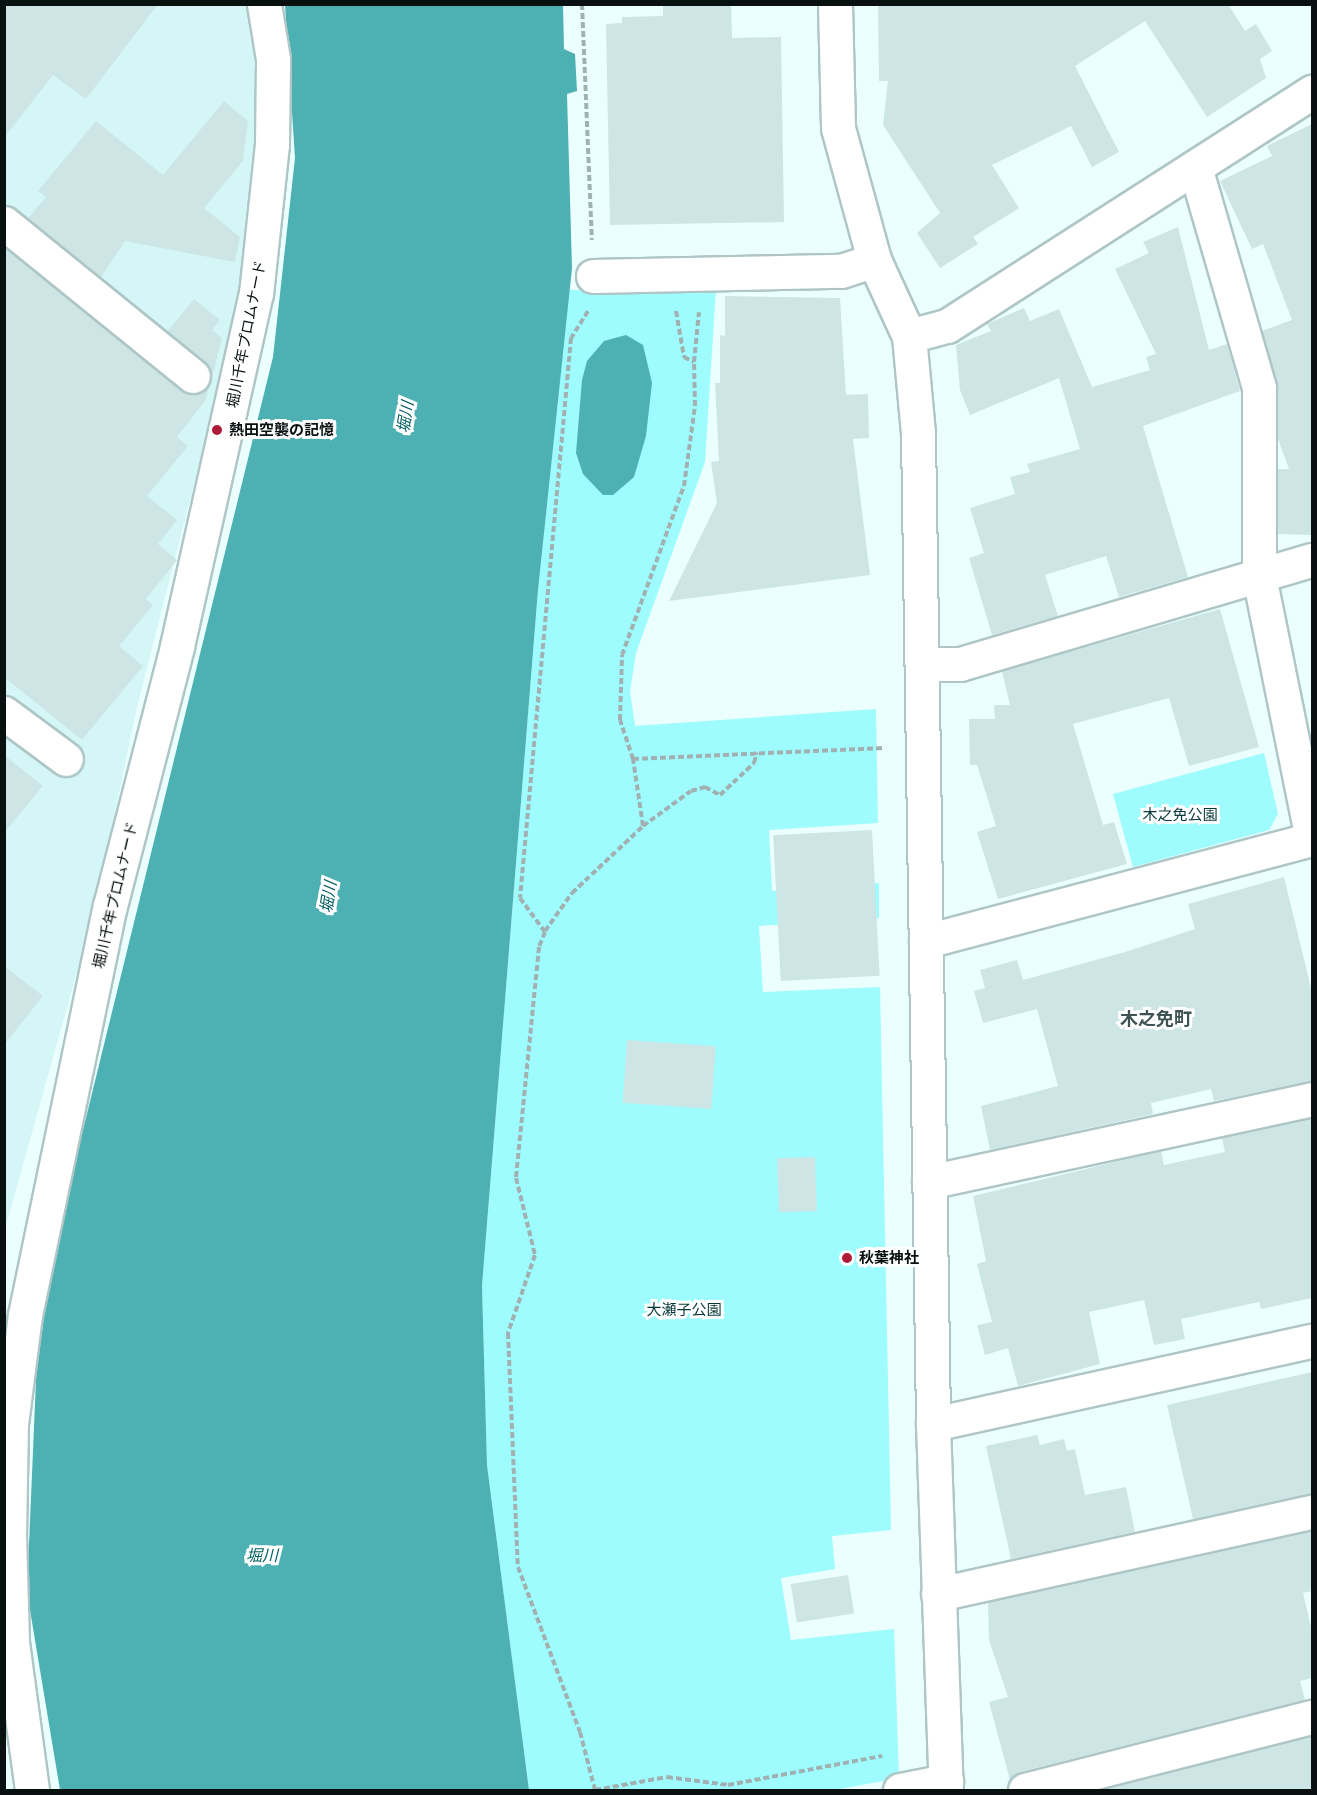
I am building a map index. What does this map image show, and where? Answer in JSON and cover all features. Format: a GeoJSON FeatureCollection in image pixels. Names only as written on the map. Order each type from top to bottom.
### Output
{"type":"FeatureCollection","features":[{"type":"Feature","properties":{"kind":"street","name":"堀川千年プロムナード"},"geometry":{"type":"LineString","coordinates":[[32,1791],[12,1642],[9,1536],[11,1424],[25,1315],[111,906],[180,635],[256,294],[272,145],[273,59],[264,4]]}},
{"type":"Feature","properties":{"kind":"street"},"geometry":{"type":"LineString","coordinates":[[835,4],[838,128],[874,260],[909,336],[918,432],[933,1424],[946,1786],[900,1791]]}},
{"type":"Feature","properties":{"kind":"street"},"geometry":{"type":"LineString","coordinates":[[909,336],[947,326],[1312,92]]}},
{"type":"Feature","properties":{"kind":"street"},"geometry":{"type":"LineString","coordinates":[[926,941],[1312,839],[1259,576],[1259,388],[1195,167]]}},
{"type":"Feature","properties":{"kind":"street"},"geometry":{"type":"LineString","coordinates":[[4,223],[193,376]]}},
{"type":"Feature","properties":{"kind":"street"},"geometry":{"type":"LineString","coordinates":[[593,276],[841,271],[874,260]]}},
{"type":"Feature","properties":{"kind":"street"},"geometry":{"type":"LineString","coordinates":[[922,664],[960,664],[1312,560]]}},
{"type":"Feature","properties":{"kind":"street"},"geometry":{"type":"LineString","coordinates":[[4,713],[66,759]]}},
{"type":"Feature","properties":{"kind":"street"},"geometry":{"type":"LineString","coordinates":[[929,1182],[1312,1099]]}},
{"type":"Feature","properties":{"kind":"street"},"geometry":{"type":"LineString","coordinates":[[933,1424],[1312,1341]]}},
{"type":"Feature","properties":{"kind":"street"},"geometry":{"type":"LineString","coordinates":[[938,1594],[1312,1512]]}},
{"type":"Feature","properties":{"kind":"street"},"geometry":{"type":"LineString","coordinates":[[1025,1791],[1312,1717]]}},
{"type":"Feature","properties":{"kind":"path"},"geometry":{"type":"LineString","coordinates":[[545,932],[520,898],[571,338],[587,319],[593,276],[582,4]]}},
{"type":"Feature","properties":{"kind":"path"},"geometry":{"type":"LineString","coordinates":[[643,826],[633,759],[620,720],[622,655],[684,486],[695,406],[694,362],[701,274]]}},
{"type":"Feature","properties":{"kind":"path"},"geometry":{"type":"LineString","coordinates":[[672,307],[684,357],[694,362]]}},
{"type":"Feature","properties":{"kind":"path"},"geometry":{"type":"LineString","coordinates":[[633,759],[886,748]]}},
{"type":"Feature","properties":{"kind":"path"},"geometry":{"type":"LineString","coordinates":[[757,752],[754,763],[720,795],[705,787],[691,791],[643,826],[573,893],[545,932],[538,948],[516,1178],[535,1255],[508,1333],[518,1567],[580,1732],[595,1791],[667,1777],[728,1785],[887,1755]]}},
{"type":"Feature","properties":{"kind":"shaded area"},"geometry":{"type":"Polygon","coordinates":[[[5,5],[253,5],[261,68],[260,150],[241,301],[138,703],[94,911],[5,1229],[5,5]]]}},
{"type":"Feature","properties":{"kind":"green space","name":"大瀬子公園"},"geometry":{"type":"Polygon","coordinates":[[[716,289],[705,462],[636,653],[630,691],[635,726],[876,709],[878,823],[769,830],[772,891],[879,883],[879,918],[759,926],[763,992],[880,987],[891,1530],[832,1536],[835,1569],[781,1578],[791,1640],[894,1629],[899,1778],[835,1790],[529,1790],[487,1465],[482,1286],[538,590],[569,290],[716,289]]]}},
{"type":"Feature","properties":{"kind":"green space","name":"木之免公園"},"geometry":{"type":"Polygon","coordinates":[[[1264,753],[1278,814],[1269,830],[1133,867],[1113,794],[1264,753]]]}},
{"type":"Feature","properties":{"kind":"water","name":"堀川"},"geometry":{"type":"Polygon","coordinates":[[[285,5],[563,5],[564,49],[575,54],[577,91],[567,94],[572,268],[538,590],[482,1286],[487,1465],[529,1790],[60,1790],[27,1592],[39,1309],[273,357],[295,158],[285,5]]]}},
{"type":"Feature","properties":{"kind":"water"},"geometry":{"type":"Polygon","coordinates":[[[626,335],[643,345],[652,383],[646,436],[634,477],[613,495],[603,495],[583,474],[576,453],[582,380],[587,361],[604,341],[626,335]]]}},
{"type":"Feature","properties":{"kind":"building"},"geometry":{"type":"Polygon","coordinates":[[[4,4],[158,4],[86,99],[53,75],[4,138],[4,4]]]}},
{"type":"Feature","properties":{"kind":"building"},"geometry":{"type":"Polygon","coordinates":[[[663,4],[731,4],[732,38],[781,37],[784,222],[610,225],[606,24],[622,23],[622,17],[663,16],[663,4]]]}},
{"type":"Feature","properties":{"kind":"building"},"geometry":{"type":"Polygon","coordinates":[[[878,4],[1228,4],[1245,31],[1256,24],[1272,51],[1260,59],[1266,78],[1207,117],[1145,21],[1075,66],[1119,152],[1092,167],[1071,126],[992,165],[1019,208],[973,237],[978,244],[940,268],[917,233],[940,213],[883,125],[888,81],[879,81],[878,4]]]}},
{"type":"Feature","properties":{"kind":"building"},"geometry":{"type":"Polygon","coordinates":[[[224,101],[248,121],[243,161],[204,208],[240,237],[235,262],[125,241],[101,277],[28,218],[46,197],[38,191],[96,121],[163,175],[224,101]]]}},
{"type":"Feature","properties":{"kind":"building"},"geometry":{"type":"Polygon","coordinates":[[[1312,124],[1312,535],[1278,534],[1278,469],[1289,469],[1278,439],[1277,383],[1262,331],[1292,320],[1263,244],[1252,249],[1220,181],[1272,156],[1267,146],[1312,124]]]}},
{"type":"Feature","properties":{"kind":"building"},"geometry":{"type":"Polygon","coordinates":[[[1178,227],[1209,350],[1227,344],[1240,391],[1143,426],[1188,577],[1119,597],[1106,556],[1045,575],[1058,616],[992,635],[969,558],[984,553],[970,508],[1015,494],[1010,477],[1030,472],[1027,464],[1080,449],[1059,378],[970,415],[960,390],[956,345],[991,331],[987,324],[1024,308],[1030,321],[1059,309],[1092,387],[1150,370],[1146,357],[1156,354],[1115,269],[1149,253],[1143,242],[1178,227]]]}},
{"type":"Feature","properties":{"kind":"building"},"geometry":{"type":"Polygon","coordinates":[[[4,248],[181,391],[199,394],[211,380],[205,401],[177,437],[188,446],[147,496],[177,520],[158,544],[177,560],[146,599],[153,605],[119,646],[143,666],[82,740],[4,677],[4,248]]]}},
{"type":"Feature","properties":{"kind":"building"},"geometry":{"type":"Polygon","coordinates":[[[725,296],[840,298],[846,395],[868,394],[869,438],[853,439],[870,575],[669,601],[717,503],[711,462],[719,461],[715,383],[720,383],[720,335],[725,336],[725,296]]]}},
{"type":"Feature","properties":{"kind":"building"},"geometry":{"type":"Polygon","coordinates":[[[194,299],[220,320],[212,330],[222,338],[212,378],[205,361],[168,331],[194,299]]]}},
{"type":"Feature","properties":{"kind":"building"},"geometry":{"type":"Polygon","coordinates":[[[1220,609],[1259,747],[1189,766],[1169,698],[1073,724],[1103,825],[1114,822],[1127,864],[998,899],[977,832],[996,826],[977,765],[970,765],[969,719],[995,719],[994,705],[1010,705],[1002,671],[1220,609]]]}},
{"type":"Feature","properties":{"kind":"building"},"geometry":{"type":"Polygon","coordinates":[[[4,755],[43,786],[4,833],[4,755]]]}},
{"type":"Feature","properties":{"kind":"building"},"geometry":{"type":"Polygon","coordinates":[[[872,830],[880,976],[781,981],[773,835],[872,830]]]}},
{"type":"Feature","properties":{"kind":"building"},"geometry":{"type":"Polygon","coordinates":[[[1284,877],[1312,992],[1312,1081],[1214,1101],[1211,1089],[1151,1103],[1153,1114],[990,1150],[981,1106],[1058,1086],[1037,1009],[983,1023],[974,991],[985,988],[980,970],[1017,960],[1023,980],[1125,952],[1195,929],[1188,904],[1284,877]]]}},
{"type":"Feature","properties":{"kind":"building"},"geometry":{"type":"Polygon","coordinates":[[[4,966],[43,996],[4,1045],[4,966]]]}},
{"type":"Feature","properties":{"kind":"building"},"geometry":{"type":"Polygon","coordinates":[[[627,1040],[716,1046],[711,1109],[623,1103],[627,1040]]]}},
{"type":"Feature","properties":{"kind":"building"},"geometry":{"type":"Polygon","coordinates":[[[1312,1118],[1312,1298],[1261,1309],[1259,1302],[1181,1319],[1185,1339],[1154,1345],[1144,1300],[1089,1312],[1100,1364],[1018,1386],[1008,1348],[985,1355],[977,1325],[992,1322],[977,1264],[986,1261],[973,1196],[1161,1151],[1164,1165],[1225,1152],[1222,1138],[1312,1118]]]}},
{"type":"Feature","properties":{"kind":"building"},"geometry":{"type":"Polygon","coordinates":[[[815,1157],[817,1211],[779,1212],[777,1158],[815,1157]]]}},
{"type":"Feature","properties":{"kind":"building"},"geometry":{"type":"Polygon","coordinates":[[[1312,1372],[1312,1494],[1193,1519],[1167,1405],[1312,1372]]]}},
{"type":"Feature","properties":{"kind":"building"},"geometry":{"type":"Polygon","coordinates":[[[1037,1435],[1040,1445],[1064,1439],[1067,1451],[1075,1449],[1085,1495],[1126,1487],[1135,1532],[1011,1559],[986,1446],[1037,1435]]]}},
{"type":"Feature","properties":{"kind":"building"},"geometry":{"type":"Polygon","coordinates":[[[1312,1531],[1312,1591],[1303,1593],[1312,1631],[1312,1678],[1300,1681],[1305,1700],[1020,1772],[1010,1780],[989,1702],[1008,1697],[989,1640],[988,1602],[1312,1531]]]}},
{"type":"Feature","properties":{"kind":"building"},"geometry":{"type":"Polygon","coordinates":[[[848,1575],[854,1614],[797,1623],[791,1584],[848,1575]]]}},
{"type":"Feature","properties":{"kind":"building"},"geometry":{"type":"Polygon","coordinates":[[[1312,1736],[1312,1791],[1099,1791],[1312,1736]]]}},
{"type":"Feature","properties":{"kind":"place","name":"熱田空襲の記憶"},"geometry":{"type":"Point","coordinates":[217,430]}},
{"type":"Feature","properties":{"kind":"place","name":"秋葉神社"},"geometry":{"type":"Point","coordinates":[847,1258]}},
{"type":"Feature","properties":{"kind":"district","name":"木之免町"},"geometry":{"type":"Point","coordinates":[1156,1018]}}]}
